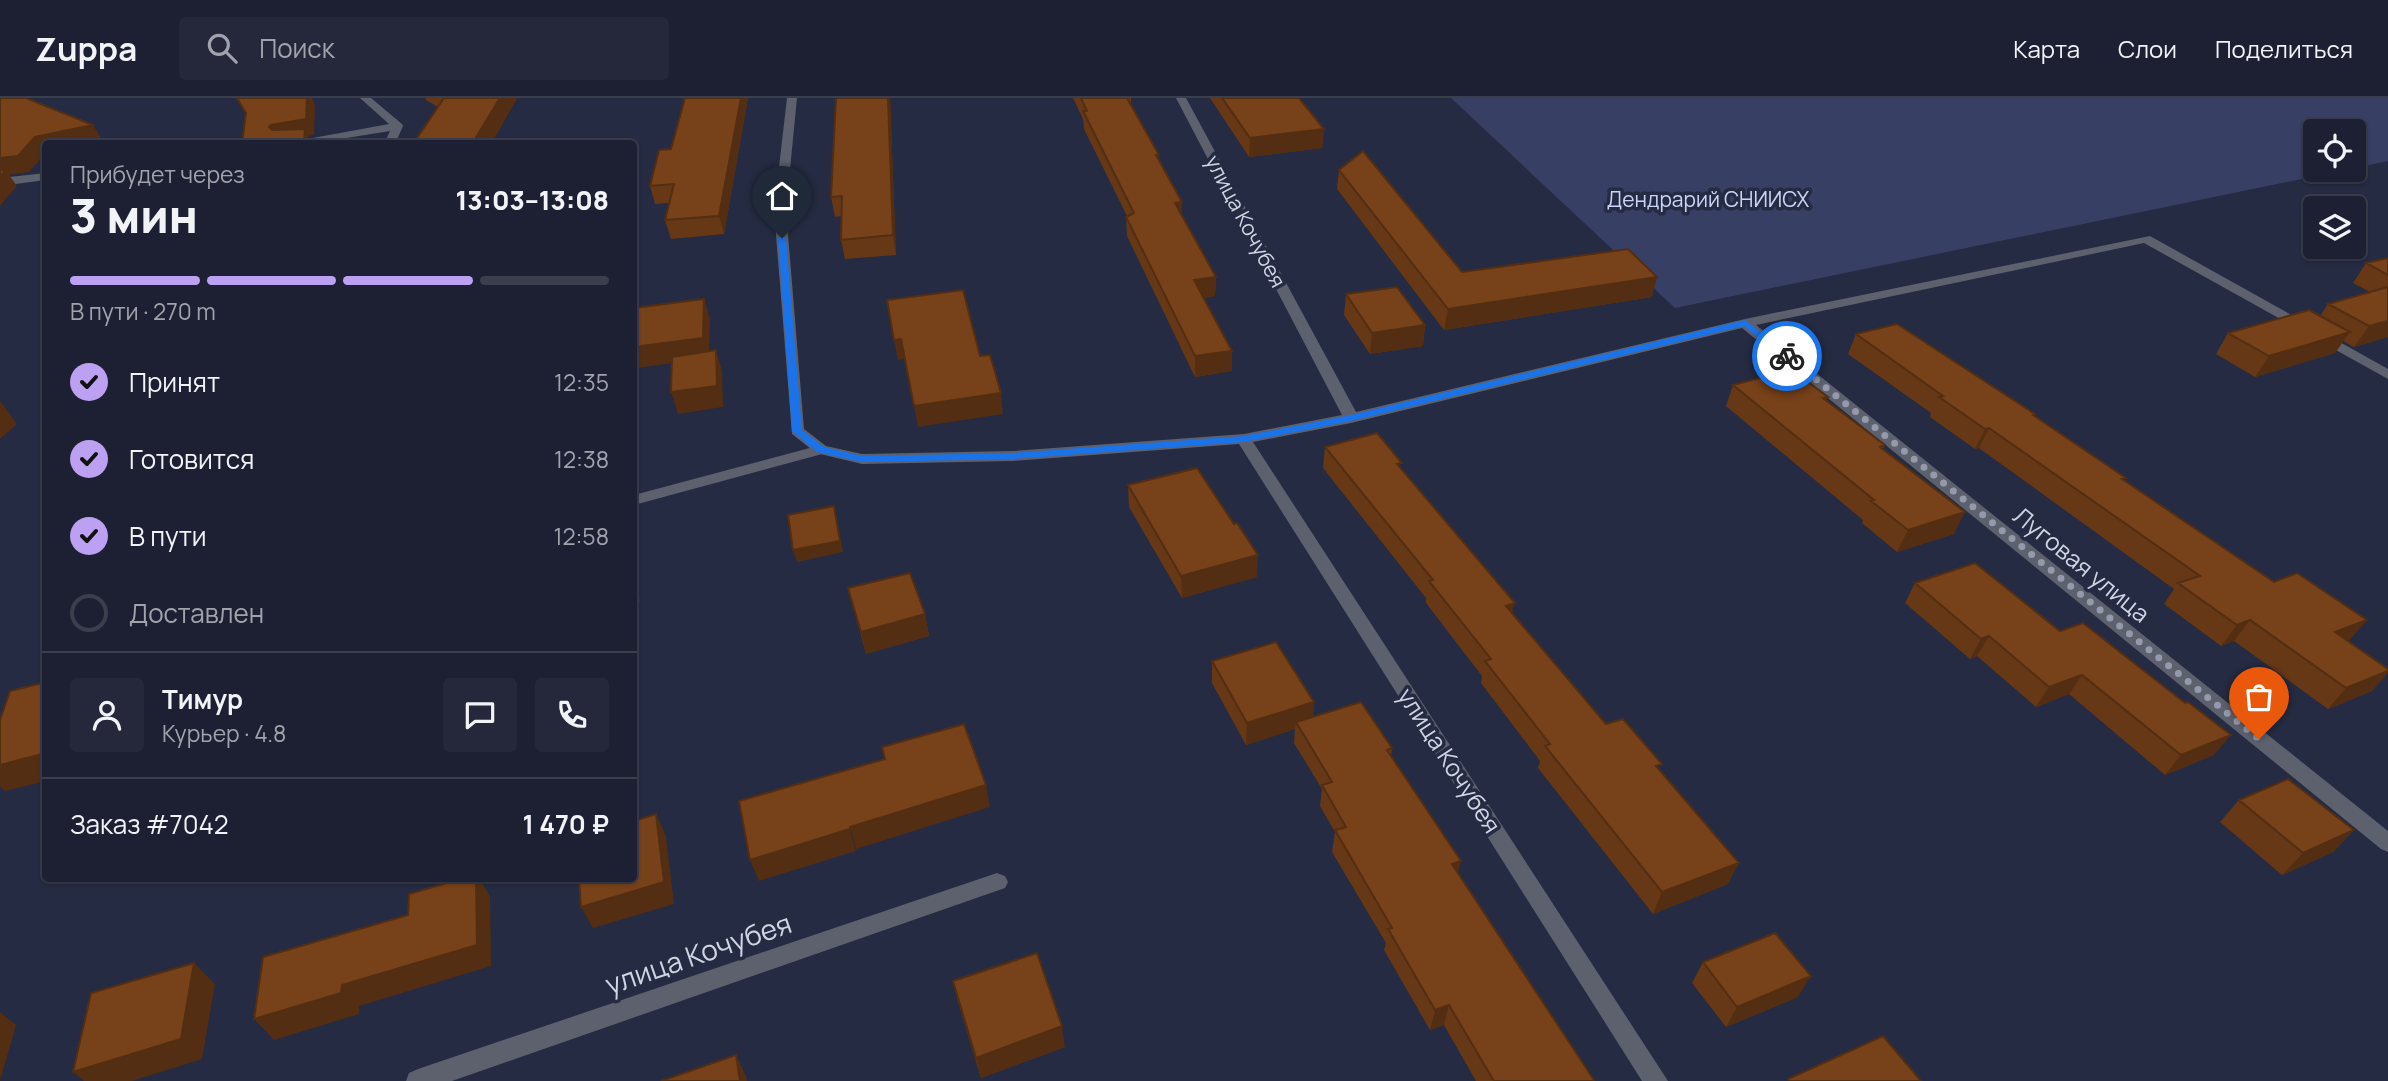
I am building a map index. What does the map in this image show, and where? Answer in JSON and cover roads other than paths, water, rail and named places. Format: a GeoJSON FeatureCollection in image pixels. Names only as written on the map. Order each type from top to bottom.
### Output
{"type":"FeatureCollection","features":[{"type":"Feature","properties":{"kind":"street"},"geometry":{"type":"LineString","coordinates":[[365,98],[398,126]]}},
{"type":"Feature","properties":{"kind":"street"},"geometry":{"type":"LineString","coordinates":[[792,98],[780,210],[797,431],[821,450],[862,459],[1013,456],[1244,439],[1351,418],[1745,323],[2146,239],[2388,376]]}},
{"type":"Feature","properties":{"kind":"street","name":"улица Кочубея"},"geometry":{"type":"LineString","coordinates":[[1181,98],[1351,418]]}},
{"type":"Feature","properties":{"kind":"street"},"geometry":{"type":"LineString","coordinates":[[310,140],[398,126]]}},
{"type":"Feature","properties":{"kind":"street"},"geometry":{"type":"LineString","coordinates":[[391,140],[398,126]]}},
{"type":"Feature","properties":{"kind":"street"},"geometry":{"type":"LineString","coordinates":[[0,182],[42,177]]}},
{"type":"Feature","properties":{"kind":"street","name":"Луговая улица"},"geometry":{"type":"LineString","coordinates":[[1745,323],[2388,843]]}},
{"type":"Feature","properties":{"kind":"street","name":"улица Кочубея"},"geometry":{"type":"LineString","coordinates":[[1244,439],[1656,1081]]}},
{"type":"Feature","properties":{"kind":"street"},"geometry":{"type":"LineString","coordinates":[[637,499],[821,450]]}},
{"type":"Feature","properties":{"kind":"street","name":"улица Кочубея"},"geometry":{"type":"LineString","coordinates":[[418,1081],[997,882]]}},
{"type":"Feature","properties":{"kind":"park label","name":"Дендрарий СНИИСХ"},"geometry":{"type":"Point","coordinates":[1708,199]}}]}
